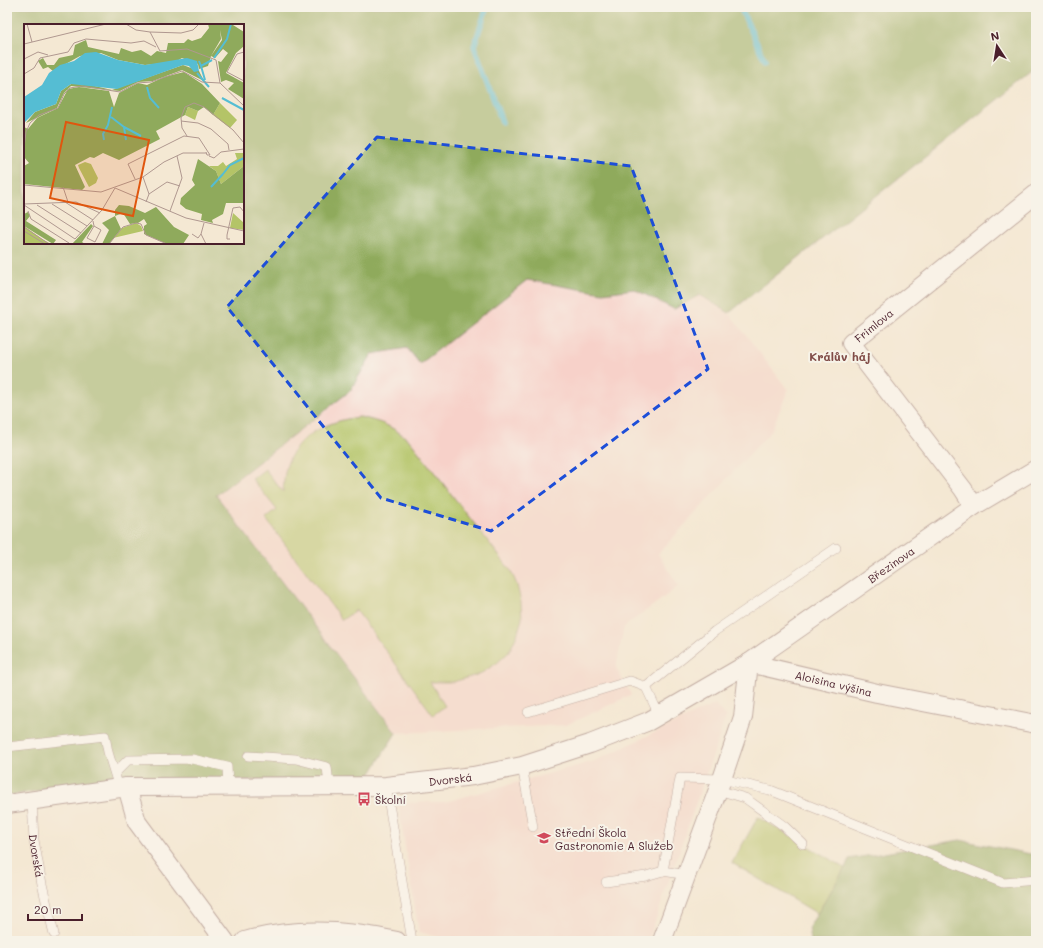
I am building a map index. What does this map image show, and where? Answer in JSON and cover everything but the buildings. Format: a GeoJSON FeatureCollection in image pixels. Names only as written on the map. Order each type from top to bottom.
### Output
{"type":"FeatureCollection","features":[{"type":"Feature","properties":{"kind":"street","name":"Frimlova"},"geometry":{"type":"LineString","coordinates":[[974,506],[963,488],[851,343],[1036,194]]}},
{"type":"Feature","properties":{"kind":"street","name":"Březinova"},"geometry":{"type":"LineString","coordinates":[[749,664],[974,506],[1036,469]]}},
{"type":"Feature","properties":{"kind":"street","name":"Dvorská"},"geometry":{"type":"LineString","coordinates":[[7,804],[32,801],[120,783],[228,786],[386,786],[474,776],[522,766],[590,744],[649,721],[749,664]]}},
{"type":"Feature","properties":{"kind":"street","name":"Aloisina výšina"},"geometry":{"type":"LineString","coordinates":[[749,664],[876,693],[1036,724]]}},
{"type":"Feature","properties":{"kind":"street"},"geometry":{"type":"LineString","coordinates":[[662,941],[743,717],[749,664]]}},
{"type":"Feature","properties":{"kind":"street"},"geometry":{"type":"LineString","coordinates":[[120,783],[137,822],[225,941]]}},
{"type":"Feature","properties":{"kind":"street"},"geometry":{"type":"LineString","coordinates":[[245,941],[260,937],[315,931],[377,936],[397,941]]}},
{"type":"Feature","properties":{"kind":"lane"},"geometry":{"type":"LineString","coordinates":[[646,687],[715,631],[836,548]]}},
{"type":"Feature","properties":{"kind":"lane"},"geometry":{"type":"LineString","coordinates":[[528,712],[630,681],[646,687],[659,715]]}},
{"type":"Feature","properties":{"kind":"lane"},"geometry":{"type":"LineString","coordinates":[[7,746],[106,736],[108,752],[120,783]]}},
{"type":"Feature","properties":{"kind":"lane"},"geometry":{"type":"LineString","coordinates":[[248,756],[296,760],[327,767],[329,785]]}},
{"type":"Feature","properties":{"kind":"lane"},"geometry":{"type":"LineString","coordinates":[[120,783],[128,760],[192,759],[227,767],[228,786]]}},
{"type":"Feature","properties":{"kind":"lane"},"geometry":{"type":"LineString","coordinates":[[522,766],[532,827]]}},
{"type":"Feature","properties":{"kind":"lane"},"geometry":{"type":"LineString","coordinates":[[663,871],[680,778],[770,790],[1004,882],[1036,880]]}},
{"type":"Feature","properties":{"kind":"lane"},"geometry":{"type":"LineString","coordinates":[[720,784],[745,798],[784,826],[803,844]]}},
{"type":"Feature","properties":{"kind":"lane"},"geometry":{"type":"LineString","coordinates":[[386,786],[412,941]]}},
{"type":"Feature","properties":{"kind":"lane","name":"Dvorská"},"geometry":{"type":"LineString","coordinates":[[32,801],[36,847],[42,884],[54,934]]}},
{"type":"Feature","properties":{"kind":"lane"},"geometry":{"type":"LineString","coordinates":[[606,882],[646,876],[663,871],[687,875]]}},
{"type":"Feature","properties":{"kind":"highlighted area"},"geometry":{"type":"Polygon","coordinates":[[[377,137],[631,166],[708,369],[491,531],[381,498],[227,307],[377,137]]]}},
{"type":"Feature","properties":{"kind":"shaded area"},"geometry":{"type":"Polygon","coordinates":[[[527,280],[603,293],[634,289],[674,309],[700,295],[729,313],[788,390],[771,431],[658,554],[679,586],[624,627],[616,668],[631,695],[566,725],[396,733],[215,495],[350,391],[372,354],[407,348],[420,363],[527,280]]]}},
{"type":"Feature","properties":{"kind":"shaded area","name":"Střední Škola Gastronomie A Služeb"},"geometry":{"type":"Polygon","coordinates":[[[715,704],[726,717],[648,941],[455,941],[419,932],[398,803],[445,802],[595,761],[715,704]]]}},
{"type":"Feature","properties":{"kind":"green space"},"geometry":{"type":"Polygon","coordinates":[[[7,7],[1036,7],[1036,69],[729,313],[700,295],[674,309],[634,289],[603,293],[527,280],[420,364],[407,348],[372,354],[350,391],[216,495],[396,733],[368,778],[132,782],[102,780],[7,796],[7,7]]]}},
{"type":"Feature","properties":{"kind":"green space"},"geometry":{"type":"Polygon","coordinates":[[[360,417],[386,425],[410,441],[511,571],[517,585],[521,602],[522,619],[517,635],[509,652],[497,663],[480,674],[453,682],[430,682],[445,706],[433,715],[356,610],[342,620],[266,519],[277,510],[252,479],[265,469],[283,492],[284,477],[288,462],[300,443],[308,436],[328,425],[338,421],[360,417]]]}},
{"type":"Feature","properties":{"kind":"green space"},"geometry":{"type":"Polygon","coordinates":[[[758,817],[845,868],[818,914],[732,863],[758,817]]]}},
{"type":"Feature","properties":{"kind":"green space"},"geometry":{"type":"Polygon","coordinates":[[[960,840],[1036,855],[1036,941],[811,941],[809,927],[849,859],[960,840]]]}},
{"type":"Feature","properties":{"kind":"waterway"},"geometry":{"type":"LineString","coordinates":[[487,7],[474,46],[502,122]]}},
{"type":"Feature","properties":{"kind":"waterway"},"geometry":{"type":"LineString","coordinates":[[740,7],[765,61]]}},
{"type":"Feature","properties":{"kind":"place","name":"Školní"},"geometry":{"type":"Point","coordinates":[364,799]}},
{"type":"Feature","properties":{"kind":"place","name":"Střední Škola Gastronomie A Služeb"},"geometry":{"type":"Point","coordinates":[544,838]}},
{"type":"Feature","properties":{"kind":"district","name":"Králův háj"},"geometry":{"type":"Point","coordinates":[840,356]}}]}
